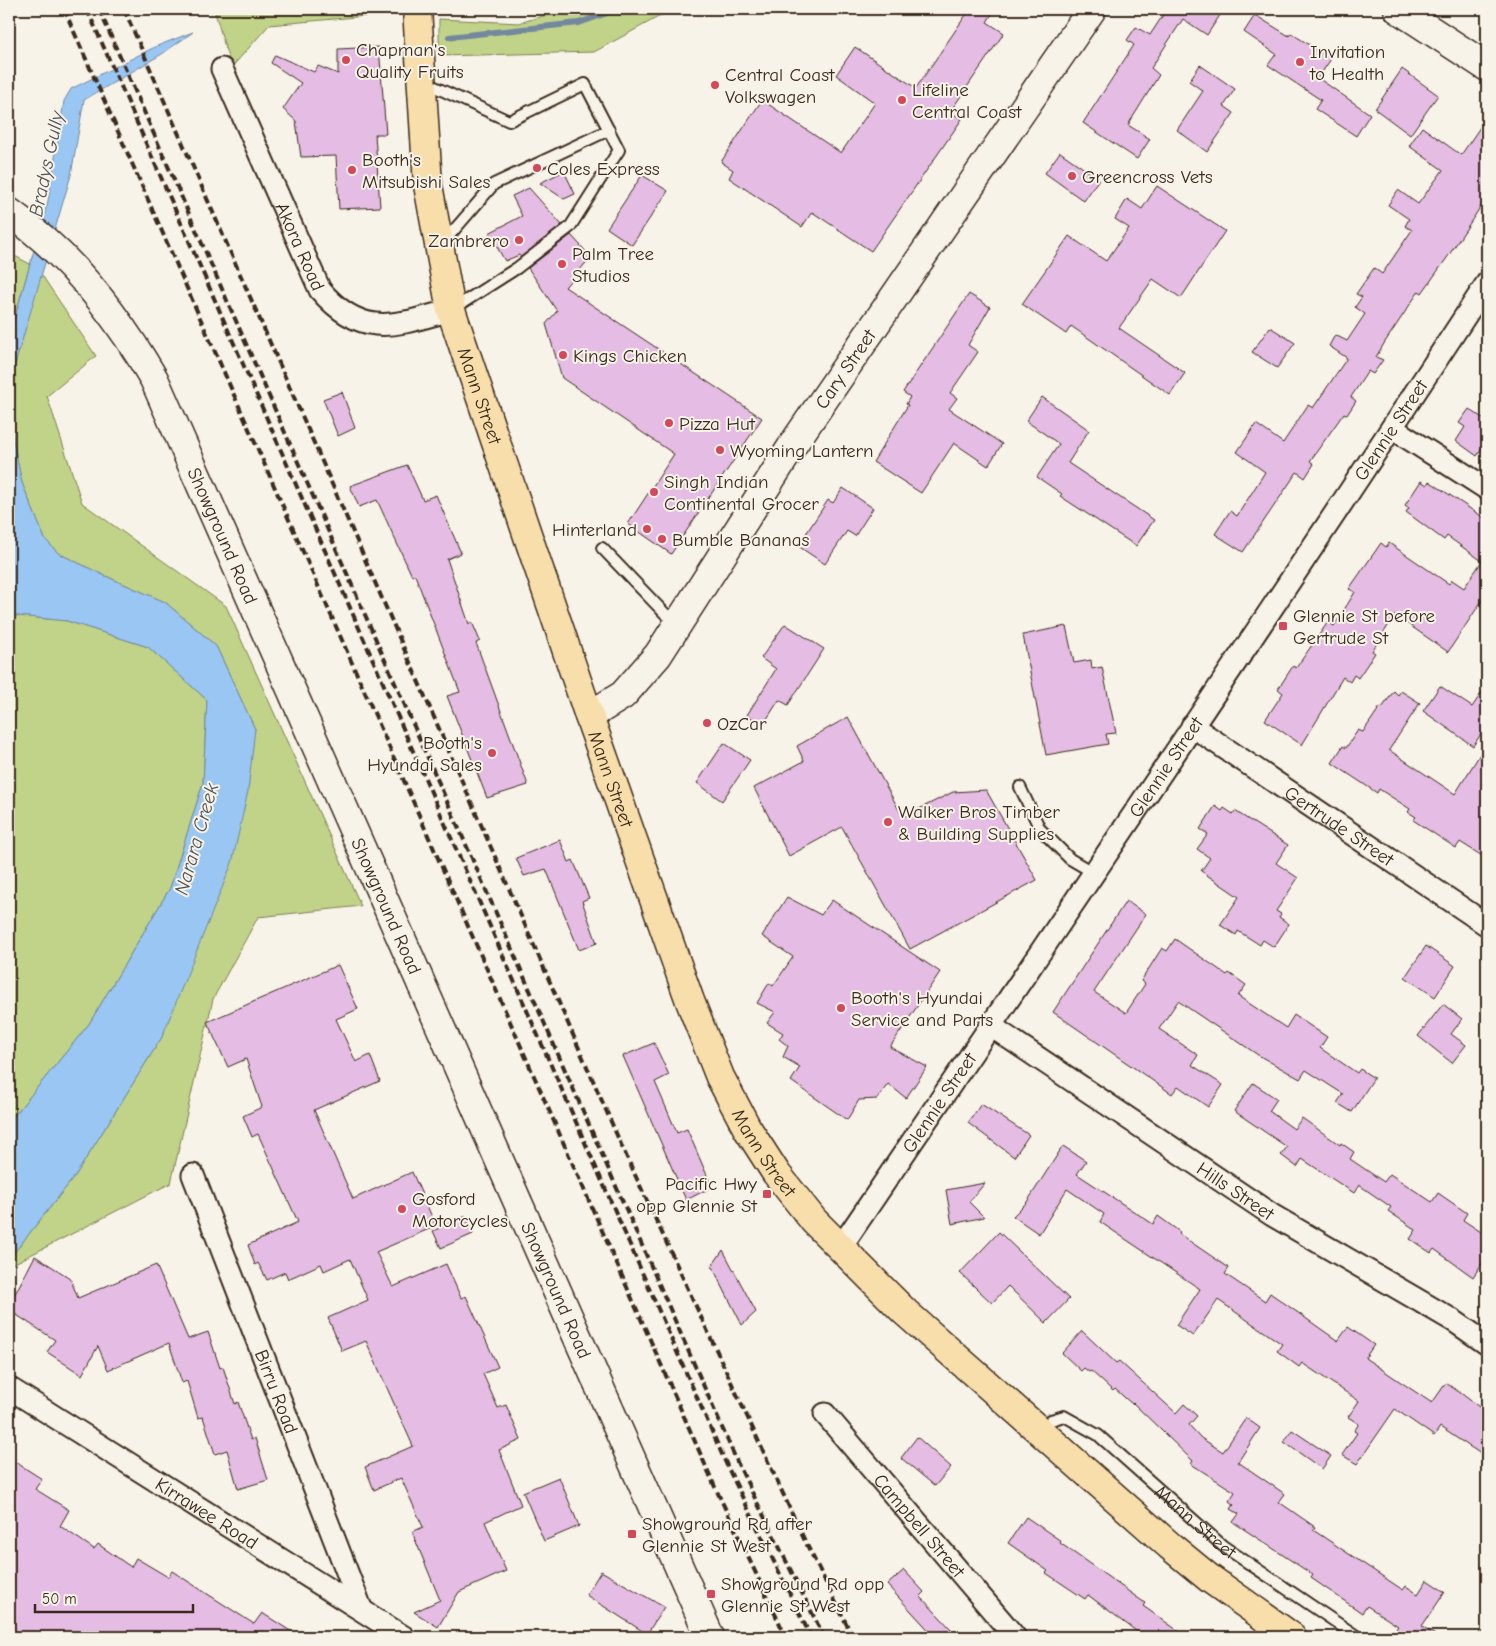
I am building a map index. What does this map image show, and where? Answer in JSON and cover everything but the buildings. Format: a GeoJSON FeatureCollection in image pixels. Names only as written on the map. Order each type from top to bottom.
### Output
{"type":"FeatureCollection","features":[{"type":"Feature","properties":{"kind":"main road","name":"Mann Street"},"geometry":{"type":"LineString","coordinates":[[417,9],[428,184],[451,310],[589,716],[690,1001],[720,1077],[747,1128],[776,1173],[814,1221],[905,1312],[1209,1578],[1292,1637]]}},
{"type":"Feature","properties":{"kind":"street","name":"Cary Street"},"geometry":{"type":"LineString","coordinates":[[589,716],[606,708],[634,685],[658,656],[801,432],[1092,9]]}},
{"type":"Feature","properties":{"kind":"street"},"geometry":{"type":"LineString","coordinates":[[1398,9],[1487,67]]}},
{"type":"Feature","properties":{"kind":"street","name":"Akora Road"},"geometry":{"type":"LineString","coordinates":[[222,69],[320,290],[333,305],[348,316],[377,326],[404,323],[451,310]]}},
{"type":"Feature","properties":{"kind":"street","name":"Showground Road"},"geometry":{"type":"LineString","coordinates":[[16,218],[58,253],[106,305],[121,325],[162,396],[710,1637]]}},
{"type":"Feature","properties":{"kind":"street","name":"Glennie Street"},"geometry":{"type":"LineString","coordinates":[[840,1248],[1392,428],[1487,283]]}},
{"type":"Feature","properties":{"kind":"street"},"geometry":{"type":"LineString","coordinates":[[1392,428],[1487,489]]}},
{"type":"Feature","properties":{"kind":"street","name":"Gertrude Street"},"geometry":{"type":"LineString","coordinates":[[1192,726],[1487,925]]}},
{"type":"Feature","properties":{"kind":"street","name":"Hills Street"},"geometry":{"type":"LineString","coordinates":[[991,1026],[1272,1215],[1454,1321],[1487,1344]]}},
{"type":"Feature","properties":{"kind":"street","name":"Birru Road"},"geometry":{"type":"LineString","coordinates":[[193,1175],[361,1608]]}},
{"type":"Feature","properties":{"kind":"street","name":"Kirrawee Road"},"geometry":{"type":"LineString","coordinates":[[9,1388],[361,1608],[404,1637]]}},
{"type":"Feature","properties":{"kind":"street","name":"Campbell Street"},"geometry":{"type":"LineString","coordinates":[[825,1414],[1015,1637]]}},
{"type":"Feature","properties":{"kind":"lane"},"geometry":{"type":"LineString","coordinates":[[421,80],[509,121],[585,84],[619,150],[570,227],[517,268],[451,310]]}},
{"type":"Feature","properties":{"kind":"lane"},"geometry":{"type":"LineString","coordinates":[[440,247],[494,184],[608,130]]}},
{"type":"Feature","properties":{"kind":"lane"},"geometry":{"type":"LineString","coordinates":[[602,548],[676,626]]}},
{"type":"Feature","properties":{"kind":"lane"},"geometry":{"type":"LineString","coordinates":[[1020,787],[1040,829],[1070,859],[1094,872]]}},
{"type":"Feature","properties":{"kind":"lane","name":"Mann Street"},"geometry":{"type":"LineString","coordinates":[[1040,1432],[1051,1420],[1064,1416],[1098,1435],[1223,1546],[1358,1637]]}},
{"type":"Feature","properties":{"kind":"green space"},"geometry":{"type":"Polygon","coordinates":[[[214,9],[377,9],[377,15],[269,25],[231,68],[214,9]]]}},
{"type":"Feature","properties":{"kind":"green space"},"geometry":{"type":"Polygon","coordinates":[[[567,9],[673,9],[594,52],[439,56],[439,19],[519,23],[567,9]]]}},
{"type":"Feature","properties":{"kind":"green space"},"geometry":{"type":"Polygon","coordinates":[[[9,253],[30,264],[9,338],[9,253]]]}},
{"type":"Feature","properties":{"kind":"green space"},"geometry":{"type":"Polygon","coordinates":[[[41,274],[96,356],[47,396],[82,503],[226,606],[361,906],[258,917],[213,999],[171,1183],[9,1266],[9,1259],[75,1176],[162,1037],[255,729],[216,646],[165,602],[58,553],[45,539],[22,483],[13,440],[11,378],[41,274]]]}},
{"type":"Feature","properties":{"kind":"green space"},"geometry":{"type":"Polygon","coordinates":[[[9,615],[67,621],[148,647],[207,700],[203,783],[170,888],[89,1024],[9,1122],[9,615]]]}},
{"type":"Feature","properties":{"kind":"water","name":"Narara Creek"},"geometry":{"type":"Polygon","coordinates":[[[193,32],[162,54],[84,100],[71,175],[11,378],[13,440],[22,483],[45,539],[58,553],[165,602],[216,646],[255,729],[248,791],[232,863],[162,1037],[75,1176],[9,1259],[9,1122],[89,1024],[170,888],[203,783],[207,700],[148,647],[67,621],[9,615],[9,338],[48,201],[64,101],[71,89],[157,46],[193,32]]]}},
{"type":"Feature","properties":{"kind":"waterway","name":"Bradys Gully"},"geometry":{"type":"LineString","coordinates":[[449,37],[579,23],[618,9]]}},
{"type":"Feature","properties":{"kind":"railway"},"geometry":{"type":"LineString","coordinates":[[64,9],[715,1487],[786,1637]]}},
{"type":"Feature","properties":{"kind":"railway"},"geometry":{"type":"LineString","coordinates":[[87,9],[728,1468],[811,1637]]}},
{"type":"Feature","properties":{"kind":"railway"},"geometry":{"type":"LineString","coordinates":[[99,9],[738,1464],[824,1637]]}},
{"type":"Feature","properties":{"kind":"railway"},"geometry":{"type":"LineString","coordinates":[[124,9],[623,1149],[804,1539],[853,1637]]}},
{"type":"Feature","properties":{"kind":"place","name":"Chapman's Quality Fruits"},"geometry":{"type":"Point","coordinates":[346,60]}},
{"type":"Feature","properties":{"kind":"place","name":"Invitation to Health"},"geometry":{"type":"Point","coordinates":[1300,62]}},
{"type":"Feature","properties":{"kind":"place","name":"Central Coast Volkswagen"},"geometry":{"type":"Point","coordinates":[715,85]}},
{"type":"Feature","properties":{"kind":"place","name":"Lifeline Central Coast"},"geometry":{"type":"Point","coordinates":[902,100]}},
{"type":"Feature","properties":{"kind":"place","name":"Coles Express"},"geometry":{"type":"Point","coordinates":[537,168]}},
{"type":"Feature","properties":{"kind":"place","name":"Booth's Mitsubishi Sales"},"geometry":{"type":"Point","coordinates":[352,170]}},
{"type":"Feature","properties":{"kind":"place","name":"Greencross Vets"},"geometry":{"type":"Point","coordinates":[1072,176]}},
{"type":"Feature","properties":{"kind":"place","name":"Zambrero"},"geometry":{"type":"Point","coordinates":[519,240]}},
{"type":"Feature","properties":{"kind":"place","name":"Palm Tree Studios"},"geometry":{"type":"Point","coordinates":[562,264]}},
{"type":"Feature","properties":{"kind":"place","name":"Kings Chicken"},"geometry":{"type":"Point","coordinates":[563,355]}},
{"type":"Feature","properties":{"kind":"place","name":"Pizza Hut"},"geometry":{"type":"Point","coordinates":[669,423]}},
{"type":"Feature","properties":{"kind":"place","name":"Wyoming Lantern"},"geometry":{"type":"Point","coordinates":[720,450]}},
{"type":"Feature","properties":{"kind":"place","name":"Singh Indian Continental Grocer"},"geometry":{"type":"Point","coordinates":[654,492]}},
{"type":"Feature","properties":{"kind":"place","name":"Hinterland"},"geometry":{"type":"Point","coordinates":[647,529]}},
{"type":"Feature","properties":{"kind":"place","name":"Bumble Bananas"},"geometry":{"type":"Point","coordinates":[662,539]}},
{"type":"Feature","properties":{"kind":"place","name":"Glennie St before Gertrude St"},"geometry":{"type":"Point","coordinates":[1283,626]}},
{"type":"Feature","properties":{"kind":"place","name":"OzCar"},"geometry":{"type":"Point","coordinates":[707,723]}},
{"type":"Feature","properties":{"kind":"place","name":"Booth's Hyundai Sales"},"geometry":{"type":"Point","coordinates":[492,753]}},
{"type":"Feature","properties":{"kind":"place","name":"Walker Bros Timber & Building Supplies"},"geometry":{"type":"Point","coordinates":[888,822]}},
{"type":"Feature","properties":{"kind":"place","name":"Booth's Hyundai Service and Parts"},"geometry":{"type":"Point","coordinates":[841,1008]}},
{"type":"Feature","properties":{"kind":"place","name":"Pacific Hwy opp Glennie St"},"geometry":{"type":"Point","coordinates":[767,1194]}},
{"type":"Feature","properties":{"kind":"place","name":"Gosford Motorcycles"},"geometry":{"type":"Point","coordinates":[402,1209]}},
{"type":"Feature","properties":{"kind":"place","name":"Showground Rd after Glennie St West"},"geometry":{"type":"Point","coordinates":[632,1534]}},
{"type":"Feature","properties":{"kind":"place","name":"Showground Rd opp Glennie St West"},"geometry":{"type":"Point","coordinates":[711,1594]}}]}
